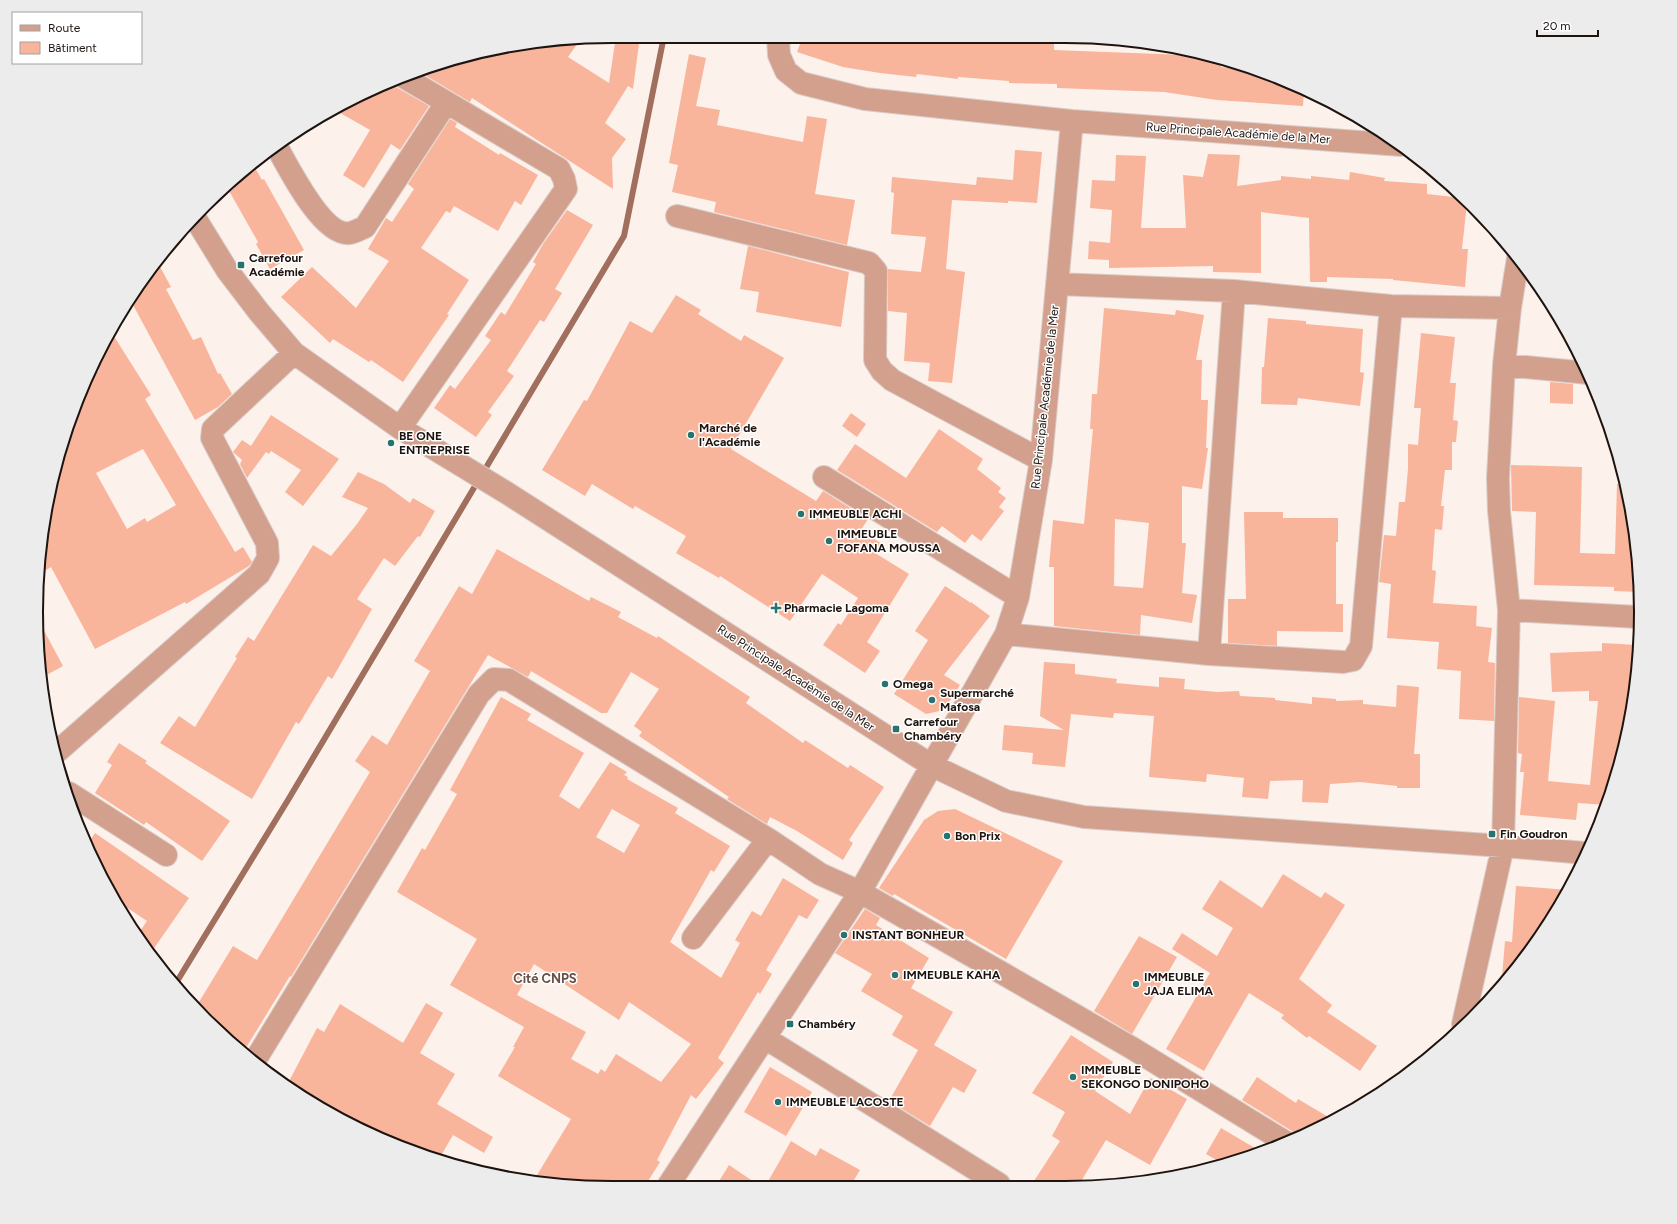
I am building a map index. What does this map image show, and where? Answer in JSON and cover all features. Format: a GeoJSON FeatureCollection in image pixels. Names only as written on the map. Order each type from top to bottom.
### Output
{"type":"FeatureCollection","features":[{"type":"Feature","properties":{"kind":"street"},"geometry":{"type":"LineString","coordinates":[[778,43],[779,55],[786,71],[801,83],[865,99],[1072,121]]}},
{"type":"Feature","properties":{"kind":"street"},"geometry":{"type":"LineString","coordinates":[[400,428],[566,188],[564,179],[559,170],[409,80]]}},
{"type":"Feature","properties":{"kind":"street"},"geometry":{"type":"LineString","coordinates":[[279,152],[308,202],[335,228],[349,233],[365,227],[446,102]]}},
{"type":"Feature","properties":{"kind":"street","name":"Rue Principale Académie de la Mer"},"geometry":{"type":"LineString","coordinates":[[198,223],[227,270],[259,312],[294,353],[400,428],[453,462],[506,493],[931,765],[1006,634],[1018,597],[1041,460],[1072,121],[1388,144]]}},
{"type":"Feature","properties":{"kind":"street"},"geometry":{"type":"LineString","coordinates":[[676,216],[869,263],[876,271],[875,360],[882,371],[892,380],[1041,460]]}},
{"type":"Feature","properties":{"kind":"street"},"geometry":{"type":"LineString","coordinates":[[1466,1015],[1503,846],[1509,610],[1500,518],[1498,478],[1504,365],[1510,308],[1517,267]]}},
{"type":"Feature","properties":{"kind":"street"},"geometry":{"type":"LineString","coordinates":[[1057,284],[1234,291],[1391,306],[1510,308]]}},
{"type":"Feature","properties":{"kind":"street"},"geometry":{"type":"LineString","coordinates":[[1209,654],[1234,291]]}},
{"type":"Feature","properties":{"kind":"street"},"geometry":{"type":"LineString","coordinates":[[1006,634],[1209,654],[1343,662],[1353,660],[1361,646],[1391,306]]}},
{"type":"Feature","properties":{"kind":"street"},"geometry":{"type":"LineString","coordinates":[[60,749],[259,574],[268,558],[267,543],[212,438],[213,428],[294,353]]}},
{"type":"Feature","properties":{"kind":"street"},"geometry":{"type":"LineString","coordinates":[[1504,365],[1581,372]]}},
{"type":"Feature","properties":{"kind":"street"},"geometry":{"type":"LineString","coordinates":[[824,477],[1018,597]]}},
{"type":"Feature","properties":{"kind":"street"},"geometry":{"type":"LineString","coordinates":[[1509,610],[1634,617]]}},
{"type":"Feature","properties":{"kind":"street"},"geometry":{"type":"LineString","coordinates":[[258,1056],[480,694],[494,679],[509,680],[768,839],[820,874],[860,892],[1132,1048],[1280,1139]]}},
{"type":"Feature","properties":{"kind":"street"},"geometry":{"type":"LineString","coordinates":[[671,1181],[860,892],[931,765],[1006,801],[1084,817],[1503,846],[1580,854]]}},
{"type":"Feature","properties":{"kind":"street"},"geometry":{"type":"LineString","coordinates":[[73,796],[166,855]]}},
{"type":"Feature","properties":{"kind":"street"},"geometry":{"type":"LineString","coordinates":[[693,938],[768,839]]}},
{"type":"Feature","properties":{"kind":"street"},"geometry":{"type":"LineString","coordinates":[[765,1038],[994,1181]]}},
{"type":"Feature","properties":{"kind":"building"},"geometry":{"type":"Polygon","coordinates":[[[615,43],[639,43],[633,89],[628,86],[605,123],[626,139],[612,158],[613,189],[472,98],[470,102],[424,75],[465,62],[501,54],[577,44],[568,57],[609,83],[615,43]]]}},
{"type":"Feature","properties":{"kind":"building"},"geometry":{"type":"Polygon","coordinates":[[[800,43],[1054,43],[1054,50],[1180,55],[1212,62],[1221,65],[1221,67],[1232,68],[1248,73],[1283,86],[1304,96],[1303,106],[1217,100],[1164,92],[1057,88],[1057,84],[1009,83],[1009,81],[958,77],[958,79],[917,74],[916,77],[843,67],[797,52],[800,43]]]}},
{"type":"Feature","properties":{"kind":"building"},"geometry":{"type":"Polygon","coordinates":[[[689,54],[706,58],[696,106],[720,110],[717,125],[803,142],[807,116],[827,119],[815,194],[855,200],[847,245],[714,212],[716,202],[672,192],[678,165],[669,163],[689,54]]]}},
{"type":"Feature","properties":{"kind":"building"},"geometry":{"type":"Polygon","coordinates":[[[395,86],[429,106],[400,150],[391,144],[364,188],[343,175],[370,130],[339,113],[395,86]]]}},
{"type":"Feature","properties":{"kind":"building"},"geometry":{"type":"Polygon","coordinates":[[[450,119],[457,123],[455,127],[499,155],[500,153],[538,175],[521,205],[515,201],[498,231],[454,206],[450,213],[446,211],[421,248],[469,280],[447,314],[449,315],[403,382],[371,360],[369,362],[333,339],[330,343],[281,297],[312,267],[356,308],[389,261],[368,249],[386,218],[392,222],[414,189],[408,184],[450,119]]]}},
{"type":"Feature","properties":{"kind":"building"},"geometry":{"type":"Polygon","coordinates":[[[1015,150],[1042,152],[1037,203],[952,200],[946,269],[965,272],[952,383],[928,381],[930,363],[904,361],[907,313],[888,311],[888,269],[921,272],[926,237],[891,234],[894,193],[891,192],[892,177],[976,185],[977,177],[1013,180],[1015,150]]]}},
{"type":"Feature","properties":{"kind":"building"},"geometry":{"type":"Polygon","coordinates":[[[1208,154],[1240,155],[1237,186],[1281,180],[1281,176],[1311,179],[1311,176],[1349,180],[1350,172],[1385,178],[1384,181],[1427,184],[1427,194],[1454,197],[1466,209],[1462,249],[1468,249],[1465,287],[1393,279],[1327,277],[1327,282],[1310,282],[1309,218],[1261,212],[1261,273],[1213,272],[1213,266],[1109,268],[1109,260],[1088,259],[1089,241],[1110,243],[1112,210],[1090,208],[1092,180],[1115,181],[1116,155],[1146,156],[1141,228],[1186,228],[1183,175],[1203,177],[1208,154]]]}},
{"type":"Feature","properties":{"kind":"building"},"geometry":{"type":"Polygon","coordinates":[[[256,169],[262,180],[264,179],[304,250],[270,269],[256,244],[258,242],[229,191],[256,169]]]}},
{"type":"Feature","properties":{"kind":"building"},"geometry":{"type":"Polygon","coordinates":[[[567,210],[593,225],[555,289],[562,293],[544,322],[540,320],[507,371],[514,376],[488,412],[492,415],[476,437],[434,408],[450,385],[455,389],[491,340],[485,336],[501,312],[505,315],[536,264],[533,262],[543,244],[567,210]]]}},
{"type":"Feature","properties":{"kind":"building"},"geometry":{"type":"Polygon","coordinates":[[[748,246],[849,272],[841,327],[756,312],[759,292],[740,289],[748,246]]]}},
{"type":"Feature","properties":{"kind":"building"},"geometry":{"type":"Polygon","coordinates":[[[160,267],[171,287],[166,289],[193,340],[201,337],[218,374],[220,373],[232,394],[218,407],[195,420],[133,305],[160,267]]]}},
{"type":"Feature","properties":{"kind":"building"},"geometry":{"type":"Polygon","coordinates":[[[676,295],[701,310],[698,314],[741,341],[744,335],[784,358],[731,449],[816,501],[823,491],[868,519],[861,530],[882,544],[875,553],[909,574],[867,642],[880,651],[865,673],[823,645],[838,623],[841,625],[858,598],[822,574],[790,621],[720,576],[719,578],[676,553],[686,536],[635,506],[633,509],[592,484],[585,496],[542,470],[584,400],[587,401],[630,321],[652,333],[676,295]]]}},
{"type":"Feature","properties":{"kind":"building"},"geometry":{"type":"Polygon","coordinates":[[[1104,308],[1175,315],[1176,310],[1204,315],[1196,360],[1202,360],[1201,400],[1208,400],[1206,448],[1208,448],[1202,489],[1182,486],[1182,543],[1186,543],[1182,593],[1197,595],[1192,623],[1141,615],[1140,635],[1054,626],[1054,567],[1049,567],[1053,520],[1084,524],[1093,429],[1090,429],[1092,394],[1097,394],[1104,308]],[[1115,519],[1114,586],[1143,588],[1149,523],[1115,519]]]}},
{"type":"Feature","properties":{"kind":"building"},"geometry":{"type":"Polygon","coordinates":[[[1268,318],[1306,321],[1306,324],[1363,329],[1360,372],[1364,373],[1360,406],[1298,398],[1297,405],[1261,404],[1262,367],[1264,367],[1268,318]]]}},
{"type":"Feature","properties":{"kind":"building"},"geometry":{"type":"Polygon","coordinates":[[[1421,333],[1455,337],[1450,383],[1456,383],[1453,420],[1458,421],[1456,442],[1452,442],[1452,470],[1445,470],[1441,506],[1444,506],[1442,530],[1435,529],[1432,570],[1436,571],[1433,603],[1477,606],[1476,626],[1492,628],[1488,662],[1495,663],[1494,721],[1459,719],[1461,671],[1437,669],[1439,642],[1387,638],[1391,584],[1379,582],[1384,535],[1396,536],[1399,502],[1405,502],[1408,469],[1408,444],[1418,445],[1421,408],[1414,408],[1421,333]]]}},
{"type":"Feature","properties":{"kind":"building"},"geometry":{"type":"Polygon","coordinates":[[[114,336],[151,395],[145,399],[235,552],[243,547],[252,562],[249,566],[186,604],[185,602],[95,649],[51,567],[44,571],[54,501],[62,465],[86,394],[96,373],[99,371],[98,369],[114,336]],[[143,449],[96,473],[127,529],[145,518],[147,522],[176,505],[143,449]]]}},
{"type":"Feature","properties":{"kind":"building"},"geometry":{"type":"Polygon","coordinates":[[[1550,382],[1573,384],[1573,404],[1550,403],[1550,382]]]}},
{"type":"Feature","properties":{"kind":"building"},"geometry":{"type":"Polygon","coordinates":[[[851,413],[866,424],[857,437],[842,426],[851,413]]]}},
{"type":"Feature","properties":{"kind":"building"},"geometry":{"type":"Polygon","coordinates":[[[271,415],[339,459],[303,506],[285,492],[301,470],[271,451],[269,454],[266,452],[247,478],[240,464],[242,460],[233,452],[242,440],[251,446],[271,415]]]}},
{"type":"Feature","properties":{"kind":"building"},"geometry":{"type":"Polygon","coordinates":[[[939,429],[983,459],[977,469],[1001,488],[998,492],[1006,498],[999,507],[1004,511],[981,541],[972,534],[965,543],[942,526],[937,532],[837,470],[855,444],[906,478],[939,429]]]}},
{"type":"Feature","properties":{"kind":"building"},"geometry":{"type":"Polygon","coordinates":[[[1511,465],[1582,467],[1580,553],[1615,554],[1617,484],[1619,484],[1629,538],[1633,592],[1614,591],[1614,587],[1534,585],[1536,512],[1512,511],[1511,465]]]}},
{"type":"Feature","properties":{"kind":"building"},"geometry":{"type":"Polygon","coordinates":[[[358,472],[384,484],[410,503],[413,498],[435,511],[420,537],[418,536],[395,566],[384,558],[357,599],[372,609],[332,679],[328,676],[299,724],[296,722],[252,799],[160,743],[179,716],[195,727],[237,658],[235,657],[248,637],[254,641],[313,545],[331,556],[357,524],[368,508],[342,497],[358,472]]]}},
{"type":"Feature","properties":{"kind":"building"},"geometry":{"type":"Polygon","coordinates":[[[1244,512],[1283,512],[1283,518],[1338,518],[1338,542],[1336,542],[1336,604],[1343,604],[1343,632],[1277,631],[1277,646],[1228,643],[1228,599],[1246,599],[1244,512]]]}},
{"type":"Feature","properties":{"kind":"building"},"geometry":{"type":"Polygon","coordinates":[[[497,549],[589,601],[591,597],[621,612],[618,617],[657,638],[658,636],[750,697],[746,703],[803,743],[805,740],[848,768],[850,765],[884,787],[849,840],[853,843],[843,860],[797,831],[770,817],[767,824],[727,799],[729,797],[639,736],[642,732],[634,726],[659,689],[631,672],[607,713],[601,713],[531,671],[528,677],[488,655],[291,977],[290,976],[246,1047],[199,1002],[233,946],[257,960],[370,772],[355,761],[372,735],[387,745],[430,671],[414,661],[459,586],[472,594],[497,549]]]}},
{"type":"Feature","properties":{"kind":"building"},"geometry":{"type":"Polygon","coordinates":[[[945,586],[990,616],[944,675],[960,685],[944,710],[926,714],[894,694],[928,640],[915,631],[945,586]]]}},
{"type":"Feature","properties":{"kind":"building"},"geometry":{"type":"Polygon","coordinates":[[[43,630],[63,666],[47,675],[43,630]]]}},
{"type":"Feature","properties":{"kind":"building"},"geometry":{"type":"Polygon","coordinates":[[[1602,643],[1633,645],[1629,686],[1623,723],[1615,759],[1600,805],[1578,803],[1576,820],[1520,815],[1524,772],[1520,772],[1522,754],[1518,753],[1519,697],[1555,701],[1548,781],[1590,785],[1598,701],[1589,701],[1589,691],[1552,692],[1550,653],[1602,651],[1602,643]]]}},
{"type":"Feature","properties":{"kind":"building"},"geometry":{"type":"Polygon","coordinates":[[[1044,662],[1075,664],[1075,674],[1117,679],[1116,683],[1159,687],[1159,677],[1185,679],[1184,689],[1217,692],[1239,691],[1240,696],[1275,698],[1275,700],[1312,704],[1312,697],[1336,699],[1336,701],[1363,700],[1363,704],[1396,707],[1397,685],[1419,687],[1414,754],[1420,754],[1420,788],[1397,788],[1397,786],[1360,782],[1330,784],[1328,803],[1302,802],[1303,780],[1270,781],[1268,799],[1242,797],[1244,778],[1207,774],[1206,782],[1149,777],[1154,716],[1114,713],[1113,718],[1071,714],[1065,767],[1032,764],[1033,753],[1002,750],[1004,725],[1064,730],[1040,716],[1044,662]]]}},
{"type":"Feature","properties":{"kind":"building"},"geometry":{"type":"Polygon","coordinates":[[[501,697],[531,714],[527,720],[584,753],[559,796],[579,809],[610,762],[627,772],[624,775],[628,777],[627,779],[678,808],[675,813],[730,846],[714,872],[711,870],[670,942],[721,978],[740,943],[735,940],[752,911],[761,916],[783,878],[819,900],[807,919],[799,915],[766,970],[772,974],[760,994],[758,992],[718,1058],[724,1063],[696,1099],[691,1095],[657,1160],[660,1162],[648,1181],[575,1180],[537,1176],[571,1119],[498,1076],[515,1047],[513,1047],[524,1027],[450,985],[477,939],[397,892],[422,848],[425,850],[457,794],[450,790],[501,697]],[[612,809],[596,837],[624,853],[640,825],[612,809]],[[534,964],[517,995],[586,1032],[571,1059],[598,1074],[601,1069],[605,1072],[616,1054],[661,1082],[691,1044],[629,1002],[619,1020],[534,964]]]}},
{"type":"Feature","properties":{"kind":"building"},"geometry":{"type":"Polygon","coordinates":[[[119,743],[147,761],[145,763],[230,821],[202,861],[146,822],[144,825],[95,793],[112,765],[107,762],[119,743]]]}},
{"type":"Feature","properties":{"kind":"building"},"geometry":{"type":"Polygon","coordinates":[[[955,809],[1063,861],[1006,959],[894,894],[893,896],[879,888],[924,820],[938,811],[955,809]]]}},
{"type":"Feature","properties":{"kind":"building"},"geometry":{"type":"Polygon","coordinates":[[[95,833],[189,898],[154,948],[141,930],[147,921],[126,907],[91,840],[95,833]]]}},
{"type":"Feature","properties":{"kind":"building"},"geometry":{"type":"Polygon","coordinates":[[[1283,874],[1321,898],[1325,892],[1345,905],[1299,979],[1332,1005],[1327,1012],[1377,1046],[1360,1071],[1309,1036],[1307,1038],[1281,1018],[1284,1015],[1249,993],[1204,1071],[1166,1049],[1210,973],[1172,949],[1182,933],[1217,956],[1233,928],[1202,909],[1220,880],[1262,908],[1283,874]]]}},
{"type":"Feature","properties":{"kind":"building"},"geometry":{"type":"Polygon","coordinates":[[[1516,886],[1561,889],[1538,928],[1502,976],[1505,941],[1512,942],[1516,886]]]}},
{"type":"Feature","properties":{"kind":"building"},"geometry":{"type":"Polygon","coordinates":[[[865,909],[880,918],[876,925],[929,958],[911,988],[953,1012],[934,1045],[977,1070],[964,1093],[953,1087],[930,1126],[889,1101],[918,1050],[892,1035],[903,1016],[861,991],[872,974],[835,953],[865,909]]]}},
{"type":"Feature","properties":{"kind":"building","name":"IMMEUBLE JAJA ELIMA"},"geometry":{"type":"Polygon","coordinates":[[[1139,936],[1177,957],[1132,1034],[1094,1011],[1139,936]]]}},
{"type":"Feature","properties":{"kind":"building"},"geometry":{"type":"Polygon","coordinates":[[[426,1003],[443,1013],[420,1053],[455,1074],[437,1104],[493,1137],[484,1153],[453,1135],[441,1155],[394,1138],[327,1105],[290,1080],[317,1028],[324,1032],[340,1004],[403,1043],[426,1003]]]}},
{"type":"Feature","properties":{"kind":"building"},"geometry":{"type":"Polygon","coordinates":[[[1071,1035],[1113,1062],[1095,1091],[1130,1114],[1150,1078],[1187,1099],[1150,1165],[1106,1140],[1081,1181],[1034,1181],[1060,1141],[1052,1136],[1065,1112],[1032,1093],[1071,1035]]]}},
{"type":"Feature","properties":{"kind":"building","name":"IMMEUBLE LACOSTE"},"geometry":{"type":"Polygon","coordinates":[[[770,1067],[812,1092],[786,1136],[744,1112],[770,1067]]]}},
{"type":"Feature","properties":{"kind":"building"},"geometry":{"type":"Polygon","coordinates":[[[1257,1077],[1296,1103],[1298,1099],[1328,1117],[1295,1133],[1242,1100],[1257,1077]]]}},
{"type":"Feature","properties":{"kind":"building"},"geometry":{"type":"Polygon","coordinates":[[[1221,1128],[1255,1148],[1217,1160],[1206,1154],[1221,1128]]]}},
{"type":"Feature","properties":{"kind":"building"},"geometry":{"type":"Polygon","coordinates":[[[791,1141],[816,1156],[820,1148],[860,1170],[853,1181],[768,1181],[791,1141]]]}},
{"type":"Feature","properties":{"kind":"building"},"geometry":{"type":"Polygon","coordinates":[[[729,1165],[753,1181],[719,1181],[729,1165]]]}},
{"type":"Feature","properties":{"kind":"waterway"},"geometry":{"type":"LineString","coordinates":[[178,980],[288,800],[624,236],[663,43]]}},
{"type":"Feature","properties":{"kind":"place","name":"Carrefour Académie"},"geometry":{"type":"Point","coordinates":[241,265]}},
{"type":"Feature","properties":{"kind":"place","name":"Marché de l'Académie"},"geometry":{"type":"Point","coordinates":[691,435]}},
{"type":"Feature","properties":{"kind":"place","name":"BE ONE ENTREPRISE"},"geometry":{"type":"Point","coordinates":[391,443]}},
{"type":"Feature","properties":{"kind":"place","name":"IMMEUBLE ACHI"},"geometry":{"type":"Point","coordinates":[801,514]}},
{"type":"Feature","properties":{"kind":"place","name":"IMMEUBLE FOFANA MOUSSA"},"geometry":{"type":"Point","coordinates":[829,541]}},
{"type":"Feature","properties":{"kind":"place","name":"Pharmacie Lagoma"},"geometry":{"type":"Point","coordinates":[776,608]}},
{"type":"Feature","properties":{"kind":"place","name":"Omega"},"geometry":{"type":"Point","coordinates":[885,684]}},
{"type":"Feature","properties":{"kind":"place","name":"Supermarché Mafosa"},"geometry":{"type":"Point","coordinates":[932,700]}},
{"type":"Feature","properties":{"kind":"place","name":"Carrefour Chambéry"},"geometry":{"type":"Point","coordinates":[896,729]}},
{"type":"Feature","properties":{"kind":"place","name":"Fin Goudron"},"geometry":{"type":"Point","coordinates":[1492,834]}},
{"type":"Feature","properties":{"kind":"place","name":"Bon Prix"},"geometry":{"type":"Point","coordinates":[947,836]}},
{"type":"Feature","properties":{"kind":"place","name":"INSTANT BONHEUR"},"geometry":{"type":"Point","coordinates":[844,935]}},
{"type":"Feature","properties":{"kind":"place","name":"IMMEUBLE KAHA"},"geometry":{"type":"Point","coordinates":[895,975]}},
{"type":"Feature","properties":{"kind":"place","name":"IMMEUBLE JAJA ELIMA"},"geometry":{"type":"Point","coordinates":[1136,984]}},
{"type":"Feature","properties":{"kind":"place","name":"Chambéry"},"geometry":{"type":"Point","coordinates":[790,1024]}},
{"type":"Feature","properties":{"kind":"place","name":"IMMEUBLE SEKONGO DONIPOHO"},"geometry":{"type":"Point","coordinates":[1073,1077]}},
{"type":"Feature","properties":{"kind":"place","name":"IMMEUBLE LACOSTE"},"geometry":{"type":"Point","coordinates":[778,1102]}},
{"type":"Feature","properties":{"kind":"district","name":"Cité CNPS"},"geometry":{"type":"Point","coordinates":[545,978]}}]}
